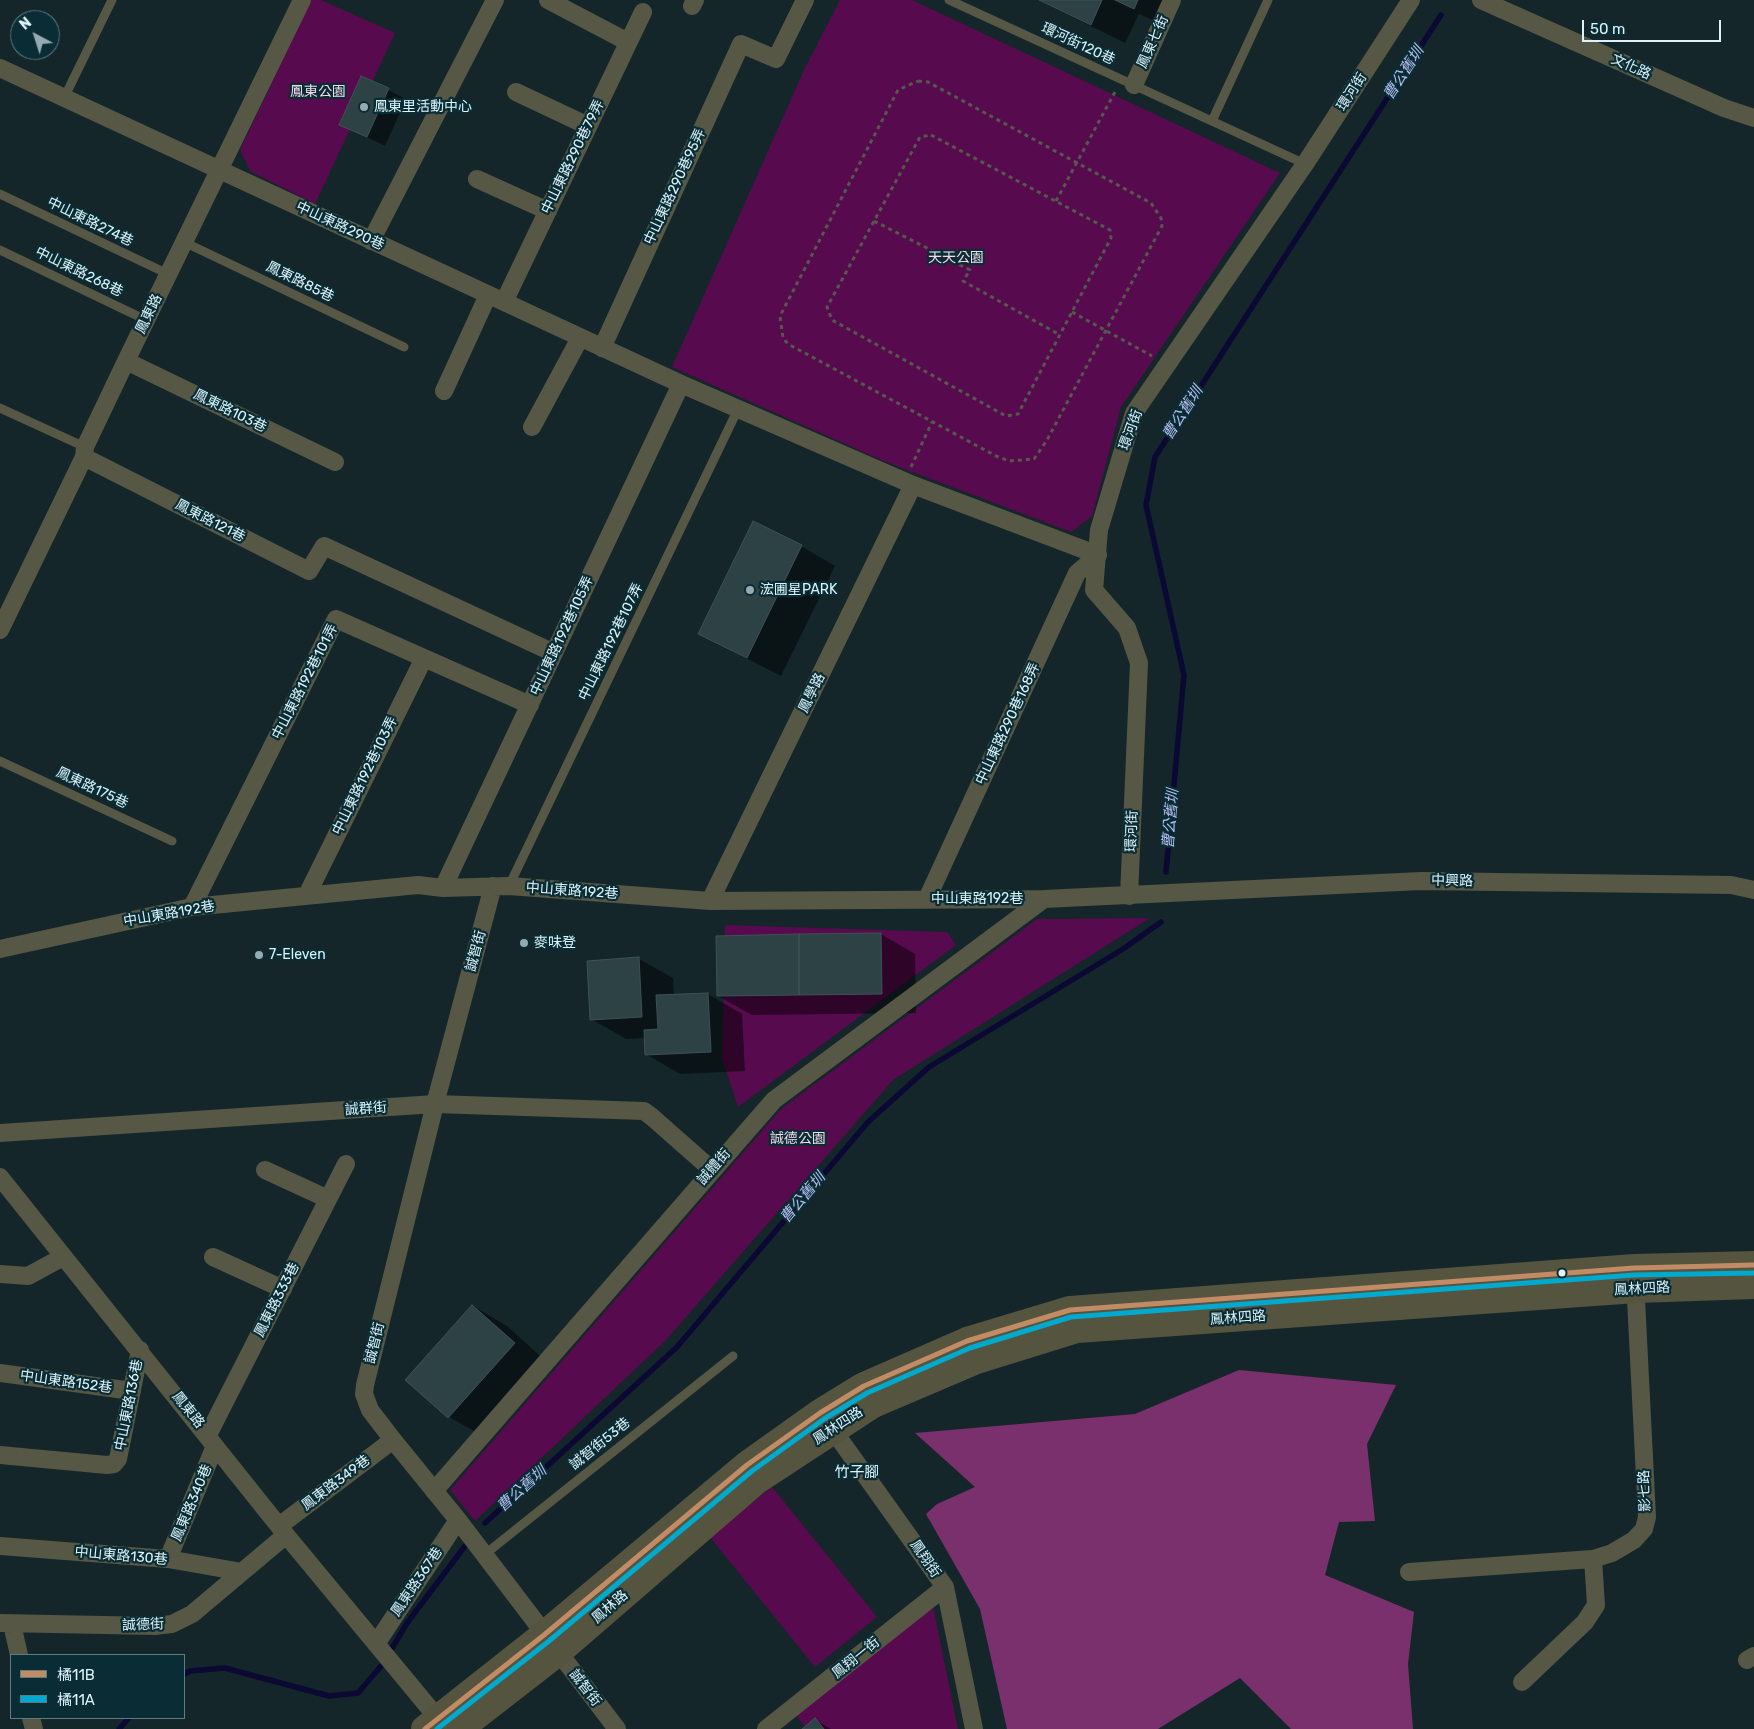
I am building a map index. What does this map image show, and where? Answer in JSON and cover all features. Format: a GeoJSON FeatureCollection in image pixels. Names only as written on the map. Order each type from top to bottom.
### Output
{"type":"FeatureCollection","features":[{"type":"Feature","properties":{"kind":"main road","name":"鳳林四路"},"geometry":{"type":"LineString","coordinates":[[752,1473],[826,1421],[873,1404],[974,1361],[1077,1329],[1635,1278],[1754,1265]]}},
{"type":"Feature","properties":{"kind":"main road","name":"鳳林四路"},"geometry":{"type":"LineString","coordinates":[[1635,1278],[1754,1285]]}},
{"type":"Feature","properties":{"kind":"main road","name":"鳳林路"},"geometry":{"type":"LineString","coordinates":[[442,1726],[550,1644],[752,1473]]}},
{"type":"Feature","properties":{"kind":"street","name":"鳳東路"},"geometry":{"type":"LineString","coordinates":[[0,630],[5,607],[84,452],[126,361],[302,0]]}},
{"type":"Feature","properties":{"kind":"street"},"geometry":{"type":"LineString","coordinates":[[371,241],[495,0]]}},
{"type":"Feature","properties":{"kind":"street"},"geometry":{"type":"LineString","coordinates":[[548,0],[628,42]]}},
{"type":"Feature","properties":{"kind":"street","name":"中山東路290巷95弄"},"geometry":{"type":"LineString","coordinates":[[602,348],[741,44],[776,59],[805,0]]}},
{"type":"Feature","properties":{"kind":"street","name":"鳳東七街"},"geometry":{"type":"LineString","coordinates":[[1128,82],[1172,0]]}},
{"type":"Feature","properties":{"kind":"street","name":"環河街"},"geometry":{"type":"LineString","coordinates":[[1129,896],[1139,663],[1126,628],[1094,590],[1099,530],[1134,413],[1305,164],[1411,0]]}},
{"type":"Feature","properties":{"kind":"street","name":"文化路"},"geometry":{"type":"LineString","coordinates":[[1481,0],[1724,108],[1754,118]]}},
{"type":"Feature","properties":{"kind":"street","name":"中山東路290巷79弄"},"geometry":{"type":"LineString","coordinates":[[444,391],[496,298],[548,211],[643,12]]}},
{"type":"Feature","properties":{"kind":"street","name":"中山東路290巷"},"geometry":{"type":"LineString","coordinates":[[0,68],[681,384],[908,483],[1098,555]]}},
{"type":"Feature","properties":{"kind":"street"},"geometry":{"type":"LineString","coordinates":[[516,92],[588,126]]}},
{"type":"Feature","properties":{"kind":"street"},"geometry":{"type":"LineString","coordinates":[[476,179],[548,211]]}},
{"type":"Feature","properties":{"kind":"street"},"geometry":{"type":"LineString","coordinates":[[532,427],[580,338]]}},
{"type":"Feature","properties":{"kind":"street","name":"鳳東路103巷"},"geometry":{"type":"LineString","coordinates":[[126,361],[335,462]]}},
{"type":"Feature","properties":{"kind":"street","name":"中山東路192巷105弄"},"geometry":{"type":"LineString","coordinates":[[443,888],[681,384]]}},
{"type":"Feature","properties":{"kind":"street","name":"鳳東路121巷"},"geometry":{"type":"LineString","coordinates":[[84,452],[309,571],[324,546],[554,653]]}},
{"type":"Feature","properties":{"kind":"street","name":"鳳學路"},"geometry":{"type":"LineString","coordinates":[[710,901],[908,483]]}},
{"type":"Feature","properties":{"kind":"street","name":"中山東路290巷168弄"},"geometry":{"type":"LineString","coordinates":[[927,899],[1077,573],[1098,555]]}},
{"type":"Feature","properties":{"kind":"street","name":"中山東路192巷101弄"},"geometry":{"type":"LineString","coordinates":[[192,907],[336,619],[530,705]]}},
{"type":"Feature","properties":{"kind":"street","name":"中山東路192巷103弄"},"geometry":{"type":"LineString","coordinates":[[307,895],[424,658]]}},
{"type":"Feature","properties":{"kind":"street","name":"中興路"},"geometry":{"type":"LineString","coordinates":[[1150,895],[1422,881],[1731,885],[1754,890]]}},
{"type":"Feature","properties":{"kind":"street","name":"中山東路192巷"},"geometry":{"type":"LineString","coordinates":[[0,949],[192,907],[418,885],[443,888],[501,886],[710,901],[1044,899],[1150,895]]}},
{"type":"Feature","properties":{"kind":"street","name":"誠智街"},"geometry":{"type":"LineString","coordinates":[[501,886],[435,1104],[364,1384],[366,1403],[393,1440],[458,1520],[550,1644],[617,1729]]}},
{"type":"Feature","properties":{"kind":"street","name":"誠體街"},"geometry":{"type":"LineString","coordinates":[[434,1491],[711,1169],[774,1100],[1044,899]]}},
{"type":"Feature","properties":{"kind":"street","name":"誠群街"},"geometry":{"type":"LineString","coordinates":[[0,1133],[435,1104],[644,1111],[711,1169]]}},
{"type":"Feature","properties":{"kind":"street","name":"鳳東路333巷"},"geometry":{"type":"LineString","coordinates":[[212,1440],[283,1289],[346,1164]]}},
{"type":"Feature","properties":{"kind":"street"},"geometry":{"type":"LineString","coordinates":[[265,1170],[328,1199]]}},
{"type":"Feature","properties":{"kind":"street","name":"鳳東路"},"geometry":{"type":"LineString","coordinates":[[0,1177],[212,1440],[282,1531],[442,1726]]}},
{"type":"Feature","properties":{"kind":"street"},"geometry":{"type":"LineString","coordinates":[[0,1274],[28,1276],[63,1257]]}},
{"type":"Feature","properties":{"kind":"street"},"geometry":{"type":"LineString","coordinates":[[212,1257],[283,1289]]}},
{"type":"Feature","properties":{"kind":"street","name":"影七路"},"geometry":{"type":"LineString","coordinates":[[1409,1572],[1593,1559],[1612,1553],[1634,1540],[1644,1529],[1647,1517],[1635,1278]]}},
{"type":"Feature","properties":{"kind":"street","name":"中山東路136巷"},"geometry":{"type":"LineString","coordinates":[[0,1455],[114,1464],[118,1460],[140,1350]]}},
{"type":"Feature","properties":{"kind":"street","name":"中山東路152巷"},"geometry":{"type":"LineString","coordinates":[[0,1373],[132,1391]]}},
{"type":"Feature","properties":{"kind":"street","name":"鳳翔街"},"geometry":{"type":"LineString","coordinates":[[826,1421],[945,1586],[974,1729]]}},
{"type":"Feature","properties":{"kind":"street","name":"鳳東路340巷"},"geometry":{"type":"LineString","coordinates":[[168,1559],[212,1440]]}},
{"type":"Feature","properties":{"kind":"street","name":"鳳東路349巷"},"geometry":{"type":"LineString","coordinates":[[282,1531],[393,1440]]}},
{"type":"Feature","properties":{"kind":"street","name":"鳳東路367巷"},"geometry":{"type":"LineString","coordinates":[[376,1644],[458,1520]]}},
{"type":"Feature","properties":{"kind":"street","name":"誠德街"},"geometry":{"type":"LineString","coordinates":[[6,1624],[155,1626],[172,1624],[192,1614],[242,1572],[282,1531]]}},
{"type":"Feature","properties":{"kind":"street","name":"中山東路130巷"},"geometry":{"type":"LineString","coordinates":[[0,1546],[168,1559],[242,1572]]}},
{"type":"Feature","properties":{"kind":"street"},"geometry":{"type":"LineString","coordinates":[[1522,1682],[1585,1622],[1596,1605],[1593,1559]]}},
{"type":"Feature","properties":{"kind":"street","name":"鳳翔一街"},"geometry":{"type":"LineString","coordinates":[[766,1729],[945,1586]]}},
{"type":"Feature","properties":{"kind":"street"},"geometry":{"type":"LineString","coordinates":[[6,1624],[19,1654]]}},
{"type":"Feature","properties":{"kind":"lane"},"geometry":{"type":"LineString","coordinates":[[64,98],[112,0]]}},
{"type":"Feature","properties":{"kind":"lane","name":"環河街120巷"},"geometry":{"type":"LineString","coordinates":[[949,0],[960,2],[1305,164]]}},
{"type":"Feature","properties":{"kind":"lane"},"geometry":{"type":"LineString","coordinates":[[1212,121],[1268,0]]}},
{"type":"Feature","properties":{"kind":"lane","name":"中山東路274巷"},"geometry":{"type":"LineString","coordinates":[[0,194],[168,274]]}},
{"type":"Feature","properties":{"kind":"lane","name":"鳳東路85巷"},"geometry":{"type":"LineString","coordinates":[[184,242],[404,348]]}},
{"type":"Feature","properties":{"kind":"lane","name":"中山東路268巷"},"geometry":{"type":"LineString","coordinates":[[0,250],[146,320]]}},
{"type":"Feature","properties":{"kind":"lane"},"geometry":{"type":"LineString","coordinates":[[0,408],[84,452]]}},
{"type":"Feature","properties":{"kind":"lane","name":"中山東路192巷107弄"},"geometry":{"type":"LineString","coordinates":[[501,886],[738,409]]}},
{"type":"Feature","properties":{"kind":"lane","name":"鳳東路175巷"},"geometry":{"type":"LineString","coordinates":[[0,760],[172,841]]}},
{"type":"Feature","properties":{"kind":"lane","name":"誠智街53巷"},"geometry":{"type":"LineString","coordinates":[[484,1555],[733,1356]]}},
{"type":"Feature","properties":{"kind":"path"},"geometry":{"type":"LineString","coordinates":[[918,81],[928,82],[1077,163],[1151,203],[1161,218],[1162,226],[1047,440],[1034,459],[1009,461],[932,422],[788,344],[783,338],[780,316],[898,90],[918,81]]}},
{"type":"Feature","properties":{"kind":"path"},"geometry":{"type":"LineString","coordinates":[[1056,202],[1077,163],[1128,82]]}},
{"type":"Feature","properties":{"kind":"path"},"geometry":{"type":"LineString","coordinates":[[931,135],[1056,202],[1110,230],[1111,238],[1018,414],[1006,416],[832,320],[827,307],[920,137],[931,135]]}},
{"type":"Feature","properties":{"kind":"path"},"geometry":{"type":"LineString","coordinates":[[874,220],[970,270],[963,281],[1060,335]]}},
{"type":"Feature","properties":{"kind":"path"},"geometry":{"type":"LineString","coordinates":[[1072,312],[1168,365]]}},
{"type":"Feature","properties":{"kind":"path"},"geometry":{"type":"LineString","coordinates":[[908,483],[932,422]]}},
{"type":"Feature","properties":{"kind":"green space","name":"鳳東公園"},"geometry":{"type":"Polygon","coordinates":[[[311,0],[321,0],[395,33],[315,204],[250,171],[240,150],[311,0]]]}},
{"type":"Feature","properties":{"kind":"green space","name":"天天公園"},"geometry":{"type":"Polygon","coordinates":[[[840,0],[912,0],[1280,173],[1121,407],[1092,516],[1071,532],[886,462],[672,367],[804,70],[840,0]]]}},
{"type":"Feature","properties":{"kind":"green space","name":"誠德公園"},"geometry":{"type":"Polygon","coordinates":[[[1150,918],[893,1080],[666,1340],[475,1521],[450,1490],[781,1109],[1037,919],[1150,918]]]}},
{"type":"Feature","properties":{"kind":"green space"},"geometry":{"type":"Polygon","coordinates":[[[725,925],[947,932],[956,945],[738,1107],[722,1058],[725,925]]]}},
{"type":"Feature","properties":{"kind":"green space"},"geometry":{"type":"Polygon","coordinates":[[[772,1487],[877,1617],[815,1667],[709,1536],[772,1487]]]}},
{"type":"Feature","properties":{"kind":"green space"},"geometry":{"type":"Polygon","coordinates":[[[933,1606],[958,1729],[807,1729],[795,1714],[933,1606]]]}},
{"type":"Feature","properties":{"kind":"shaded area"},"geometry":{"type":"Polygon","coordinates":[[[1239,1370],[1396,1385],[1367,1444],[1375,1521],[1339,1522],[1325,1575],[1414,1612],[1408,1664],[1413,1729],[1291,1729],[1240,1678],[1158,1729],[1007,1729],[980,1609],[926,1514],[937,1504],[975,1487],[915,1433],[1135,1414],[1239,1370]]]}},
{"type":"Feature","properties":{"kind":"building"},"geometry":{"type":"Polygon","coordinates":[[[1039,0],[1102,0],[1091,25],[1039,0]]]}},
{"type":"Feature","properties":{"kind":"building"},"geometry":{"type":"Polygon","coordinates":[[[1115,0],[1138,0],[1134,9],[1115,0]]]}},
{"type":"Feature","properties":{"kind":"building","name":"鳳東里活動中心"},"geometry":{"type":"Polygon","coordinates":[[[361,76],[389,88],[367,137],[339,125],[361,76]]]}},
{"type":"Feature","properties":{"kind":"building","name":"浤圃星PARK"},"geometry":{"type":"Polygon","coordinates":[[[753,521],[802,545],[747,658],[698,634],[753,521]]]}},
{"type":"Feature","properties":{"kind":"building"},"geometry":{"type":"Polygon","coordinates":[[[881,933],[882,994],[799,995],[799,934],[881,933]]]}},
{"type":"Feature","properties":{"kind":"building"},"geometry":{"type":"Polygon","coordinates":[[[799,934],[799,995],[717,996],[716,936],[799,934]]]}},
{"type":"Feature","properties":{"kind":"building"},"geometry":{"type":"Polygon","coordinates":[[[639,957],[642,1017],[590,1020],[587,961],[639,957]]]}},
{"type":"Feature","properties":{"kind":"building"},"geometry":{"type":"Polygon","coordinates":[[[708,993],[711,1052],[645,1055],[644,1030],[658,1029],[656,995],[708,993]]]}},
{"type":"Feature","properties":{"kind":"building"},"geometry":{"type":"Polygon","coordinates":[[[472,1305],[515,1343],[448,1418],[405,1380],[472,1305]]]}},
{"type":"Feature","properties":{"kind":"building"},"geometry":{"type":"Polygon","coordinates":[[[815,1718],[824,1729],[802,1729],[815,1718]]]}},
{"type":"Feature","properties":{"kind":"waterway","name":"曹公舊圳"},"geometry":{"type":"LineString","coordinates":[[1166,872],[1184,675],[1146,505],[1155,457],[1441,15]]}},
{"type":"Feature","properties":{"kind":"waterway","name":"曹公舊圳"},"geometry":{"type":"LineString","coordinates":[[485,1523],[677,1347],[868,1122],[929,1067],[1123,949],[1161,922]]}},
{"type":"Feature","properties":{"kind":"waterway","name":"曹公舊圳"},"geometry":{"type":"LineString","coordinates":[[185,1674],[190,1671],[225,1668],[329,1696],[358,1693],[382,1665],[407,1623],[465,1546]]}},
{"type":"Feature","properties":{"kind":"waterway","name":"曹公舊圳"},"geometry":{"type":"LineString","coordinates":[[119,1729],[128,1719]]}},
{"type":"Feature","properties":{"kind":"transit line","name":"橘11B"},"geometry":{"type":"LineString","coordinates":[[425,1729],[544,1635],[747,1465],[820,1413],[864,1386],[967,1341],[1070,1310],[1634,1268],[1754,1265]]}},
{"type":"Feature","properties":{"kind":"transit line","name":"橘11A"},"geometry":{"type":"LineString","coordinates":[[437,1729],[549,1641],[752,1471],[824,1419],[867,1393],[970,1348],[1071,1317],[1634,1275],[1754,1273]]}},
{"type":"Feature","properties":{"kind":"place","name":"鳳東里活動中心"},"geometry":{"type":"Point","coordinates":[364,107]}},
{"type":"Feature","properties":{"kind":"place","name":"浤圃星PARK"},"geometry":{"type":"Point","coordinates":[750,590]}},
{"type":"Feature","properties":{"kind":"place","name":"麥味登"},"geometry":{"type":"Point","coordinates":[524,943]}},
{"type":"Feature","properties":{"kind":"place","name":"7-Eleven"},"geometry":{"type":"Point","coordinates":[259,955]}},
{"type":"Feature","properties":{"kind":"district","name":"竹子腳"},"geometry":{"type":"Point","coordinates":[857,1473]}}]}
